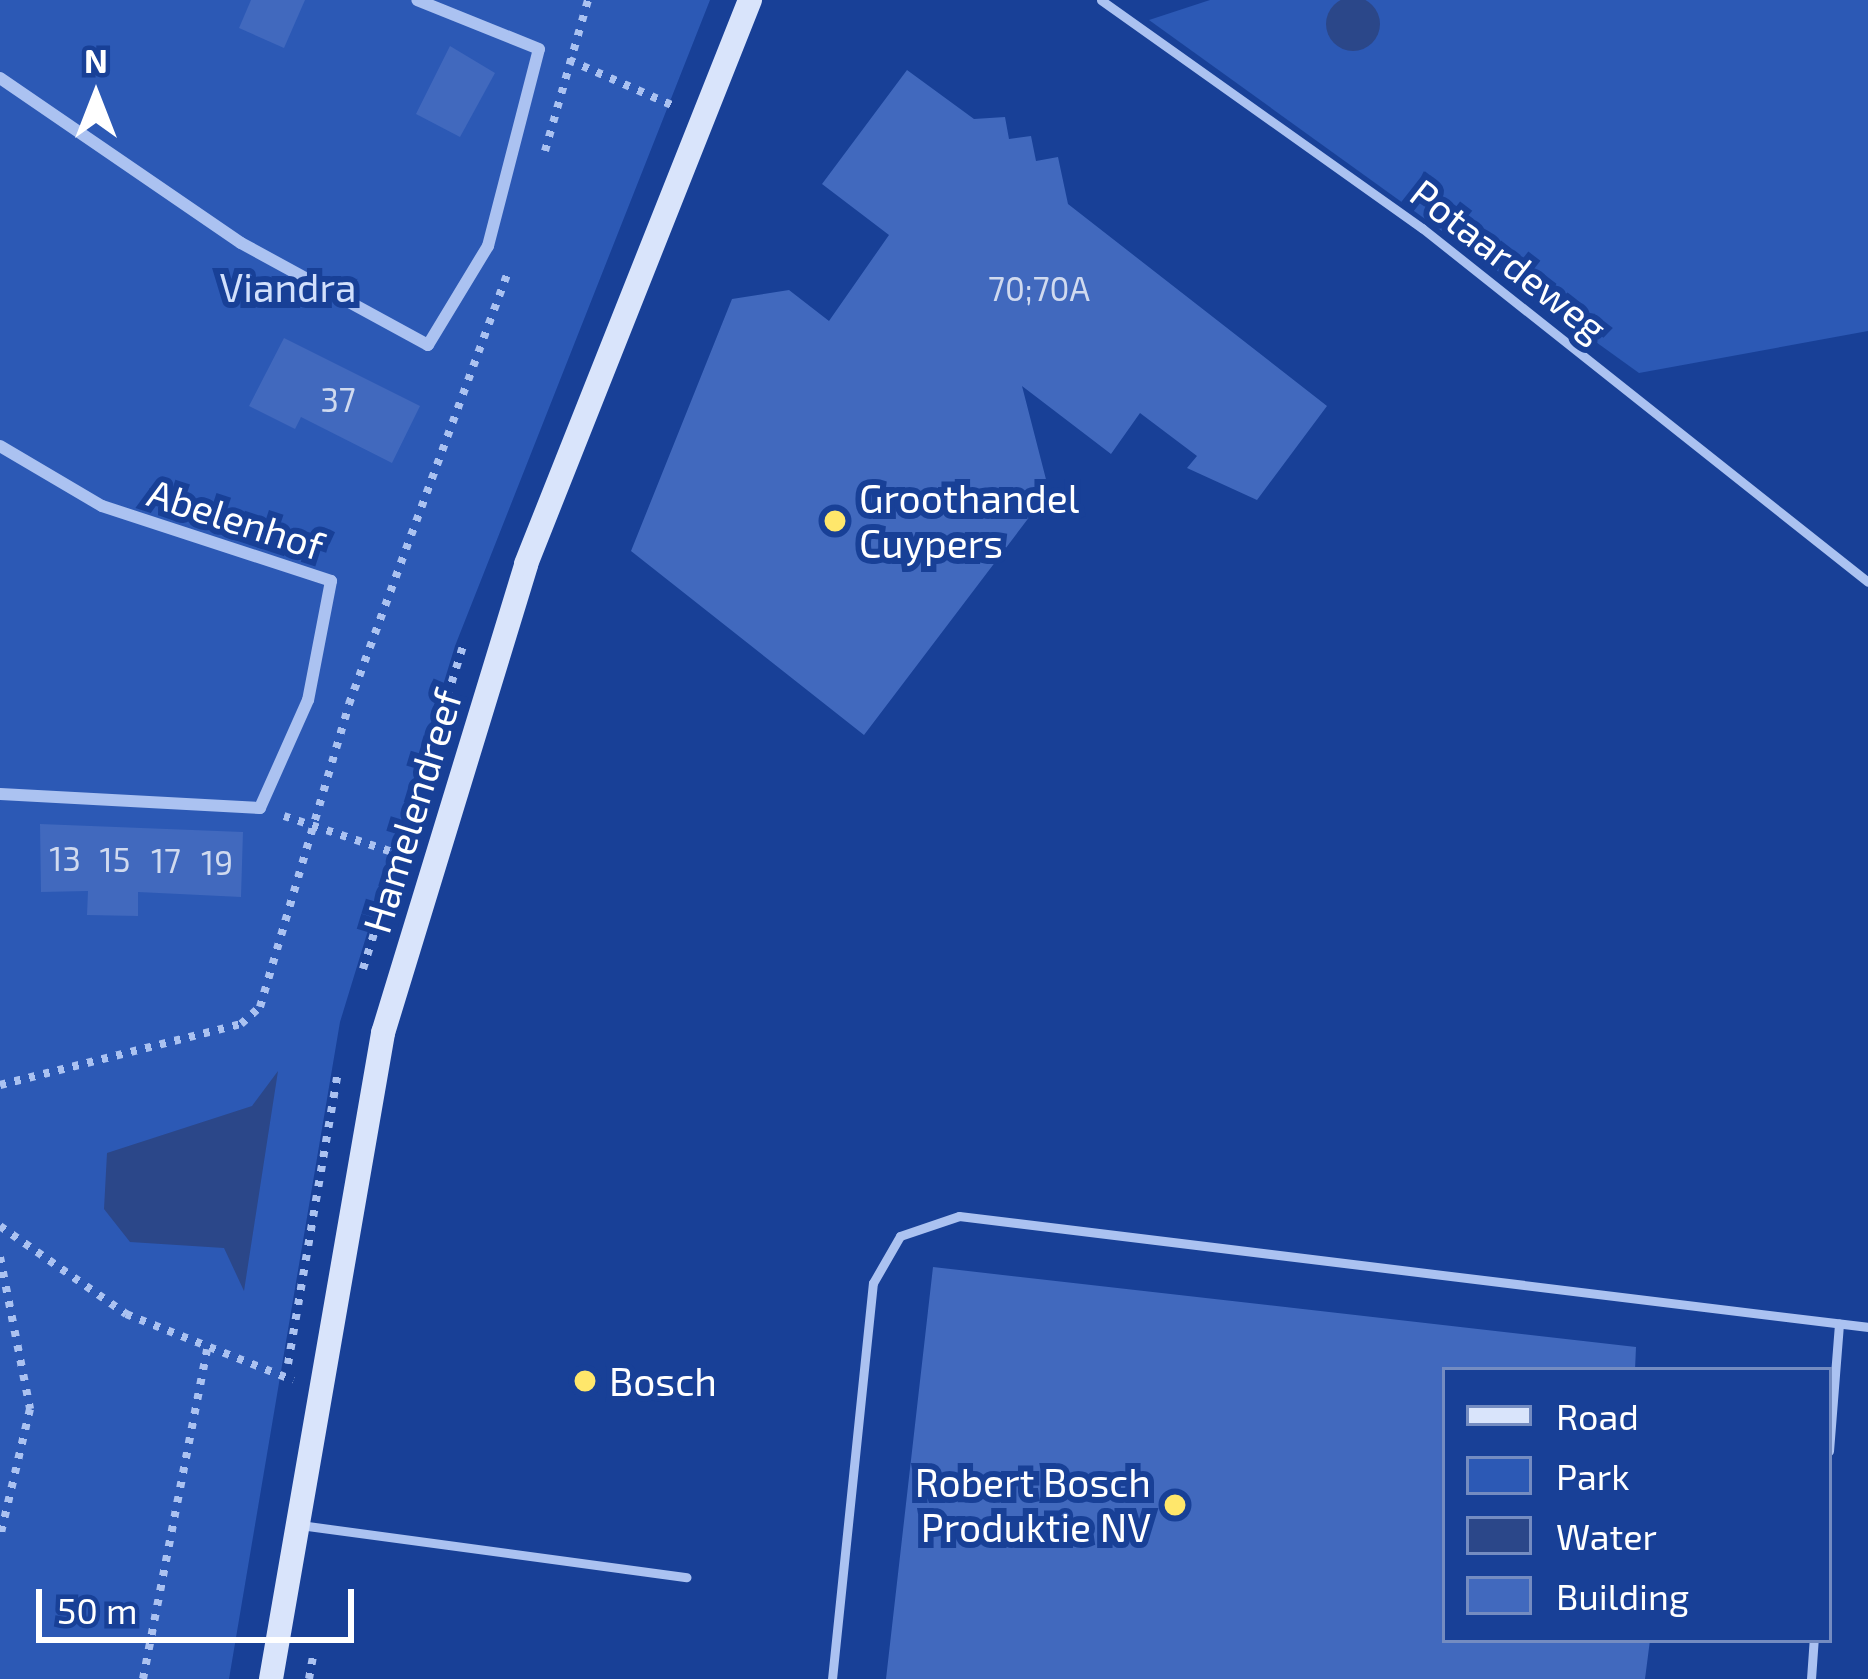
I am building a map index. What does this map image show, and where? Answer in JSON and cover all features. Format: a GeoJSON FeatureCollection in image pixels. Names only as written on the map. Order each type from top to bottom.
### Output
{"type":"FeatureCollection","features":[{"type":"Feature","properties":{"kind":"street"},"geometry":{"type":"LineString","coordinates":[[0,77],[241,243],[428,345],[488,246],[539,49],[417,0]]}},
{"type":"Feature","properties":{"kind":"street","name":"Hamelendreef"},"geometry":{"type":"LineString","coordinates":[[271,1679],[367,1114],[432,866],[526,564],[750,0]]}},
{"type":"Feature","properties":{"kind":"street","name":"Abelenhof"},"geometry":{"type":"LineString","coordinates":[[0,446],[102,506],[331,580],[308,700],[260,808]]}},
{"type":"Feature","properties":{"kind":"street"},"geometry":{"type":"LineString","coordinates":[[0,794],[260,808]]}},
{"type":"Feature","properties":{"kind":"lane","name":"Potaardeweg"},"geometry":{"type":"LineString","coordinates":[[1101,0],[1422,228],[1868,582]]}},
{"type":"Feature","properties":{"kind":"lane"},"geometry":{"type":"LineString","coordinates":[[832,1679],[873,1283],[900,1236],[959,1216],[1868,1327]]}},
{"type":"Feature","properties":{"kind":"lane"},"geometry":{"type":"LineString","coordinates":[[1832,1413],[1839,1323]]}},
{"type":"Feature","properties":{"kind":"lane"},"geometry":{"type":"LineString","coordinates":[[297,1525],[687,1577]]}},
{"type":"Feature","properties":{"kind":"lane"},"geometry":{"type":"LineString","coordinates":[[1811,1679],[1814,1643]]}},
{"type":"Feature","properties":{"kind":"path"},"geometry":{"type":"LineString","coordinates":[[541,164],[588,0]]}},
{"type":"Feature","properties":{"kind":"path"},"geometry":{"type":"LineString","coordinates":[[571,61],[640,91]]}},
{"type":"Feature","properties":{"kind":"path"},"geometry":{"type":"LineString","coordinates":[[0,1085],[241,1024],[260,1006],[310,825],[518,246]]}},
{"type":"Feature","properties":{"kind":"path"},"geometry":{"type":"LineString","coordinates":[[260,808],[398,854]]}},
{"type":"Feature","properties":{"kind":"path"},"geometry":{"type":"LineString","coordinates":[[0,1226],[126,1314],[285,1378]]}},
{"type":"Feature","properties":{"kind":"path"},"geometry":{"type":"LineString","coordinates":[[0,1257],[30,1409],[0,1537]]}},
{"type":"Feature","properties":{"kind":"path"},"geometry":{"type":"LineString","coordinates":[[143,1679],[207,1349]]}},
{"type":"Feature","properties":{"kind":"path"},"geometry":{"type":"LineString","coordinates":[[309,1679],[316,1636]]}},
{"type":"Feature","properties":{"kind":"green space","name":"Viandra"},"geometry":{"type":"Polygon","coordinates":[[[0,0],[710,0],[455,646],[340,1022],[229,1679],[0,1679],[0,0]]]}},
{"type":"Feature","properties":{"kind":"green space"},"geometry":{"type":"Polygon","coordinates":[[[1210,0],[1868,0],[1868,331],[1639,373],[1149,20],[1210,0]]]}},
{"type":"Feature","properties":{"kind":"water"},"geometry":{"type":"Polygon","coordinates":[[[1343,-1],[1363,-1],[1378,14],[1378,34],[1363,49],[1343,49],[1328,34],[1328,14],[1343,-1]]]}},
{"type":"Feature","properties":{"kind":"water"},"geometry":{"type":"Polygon","coordinates":[[[278,1071],[244,1291],[224,1248],[130,1242],[104,1209],[107,1153],[252,1106],[278,1071]]]}},
{"type":"Feature","properties":{"kind":"building"},"geometry":{"type":"Polygon","coordinates":[[[251,0],[305,0],[284,48],[239,28],[251,0]]]}},
{"type":"Feature","properties":{"kind":"building"},"geometry":{"type":"Polygon","coordinates":[[[450,46],[495,73],[460,137],[416,114],[450,46]]]}},
{"type":"Feature","properties":{"kind":"building"},"geometry":{"type":"Polygon","coordinates":[[[907,70],[974,119],[1005,117],[1009,139],[1031,136],[1036,161],[1058,157],[1068,204],[1327,406],[1257,500],[1187,468],[1197,456],[1140,413],[1111,454],[1022,386],[1049,491],[864,735],[631,551],[732,299],[789,290],[829,321],[889,235],[822,184],[907,70]]]}},
{"type":"Feature","properties":{"kind":"building"},"geometry":{"type":"Polygon","coordinates":[[[284,338],[420,406],[392,463],[301,417],[295,429],[249,406],[284,338]]]}},
{"type":"Feature","properties":{"kind":"building"},"geometry":{"type":"Polygon","coordinates":[[[40,824],[243,832],[241,897],[138,892],[138,916],[87,915],[88,891],[41,892],[40,824]]]}},
{"type":"Feature","properties":{"kind":"building","name":"Robert Bosch Produktie NV"},"geometry":{"type":"Polygon","coordinates":[[[933,1267],[1636,1347],[1635,1367],[1442,1367],[1442,1643],[1650,1643],[1645,1679],[886,1679],[933,1267]]]}},
{"type":"Feature","properties":{"kind":"place","name":"Groothandel Cuypers"},"geometry":{"type":"Point","coordinates":[835,521]}},
{"type":"Feature","properties":{"kind":"place","name":"Bosch"},"geometry":{"type":"Point","coordinates":[585,1381]}},
{"type":"Feature","properties":{"kind":"place","name":"Robert Bosch Produktie NV"},"geometry":{"type":"Point","coordinates":[1175,1505]}}]}
